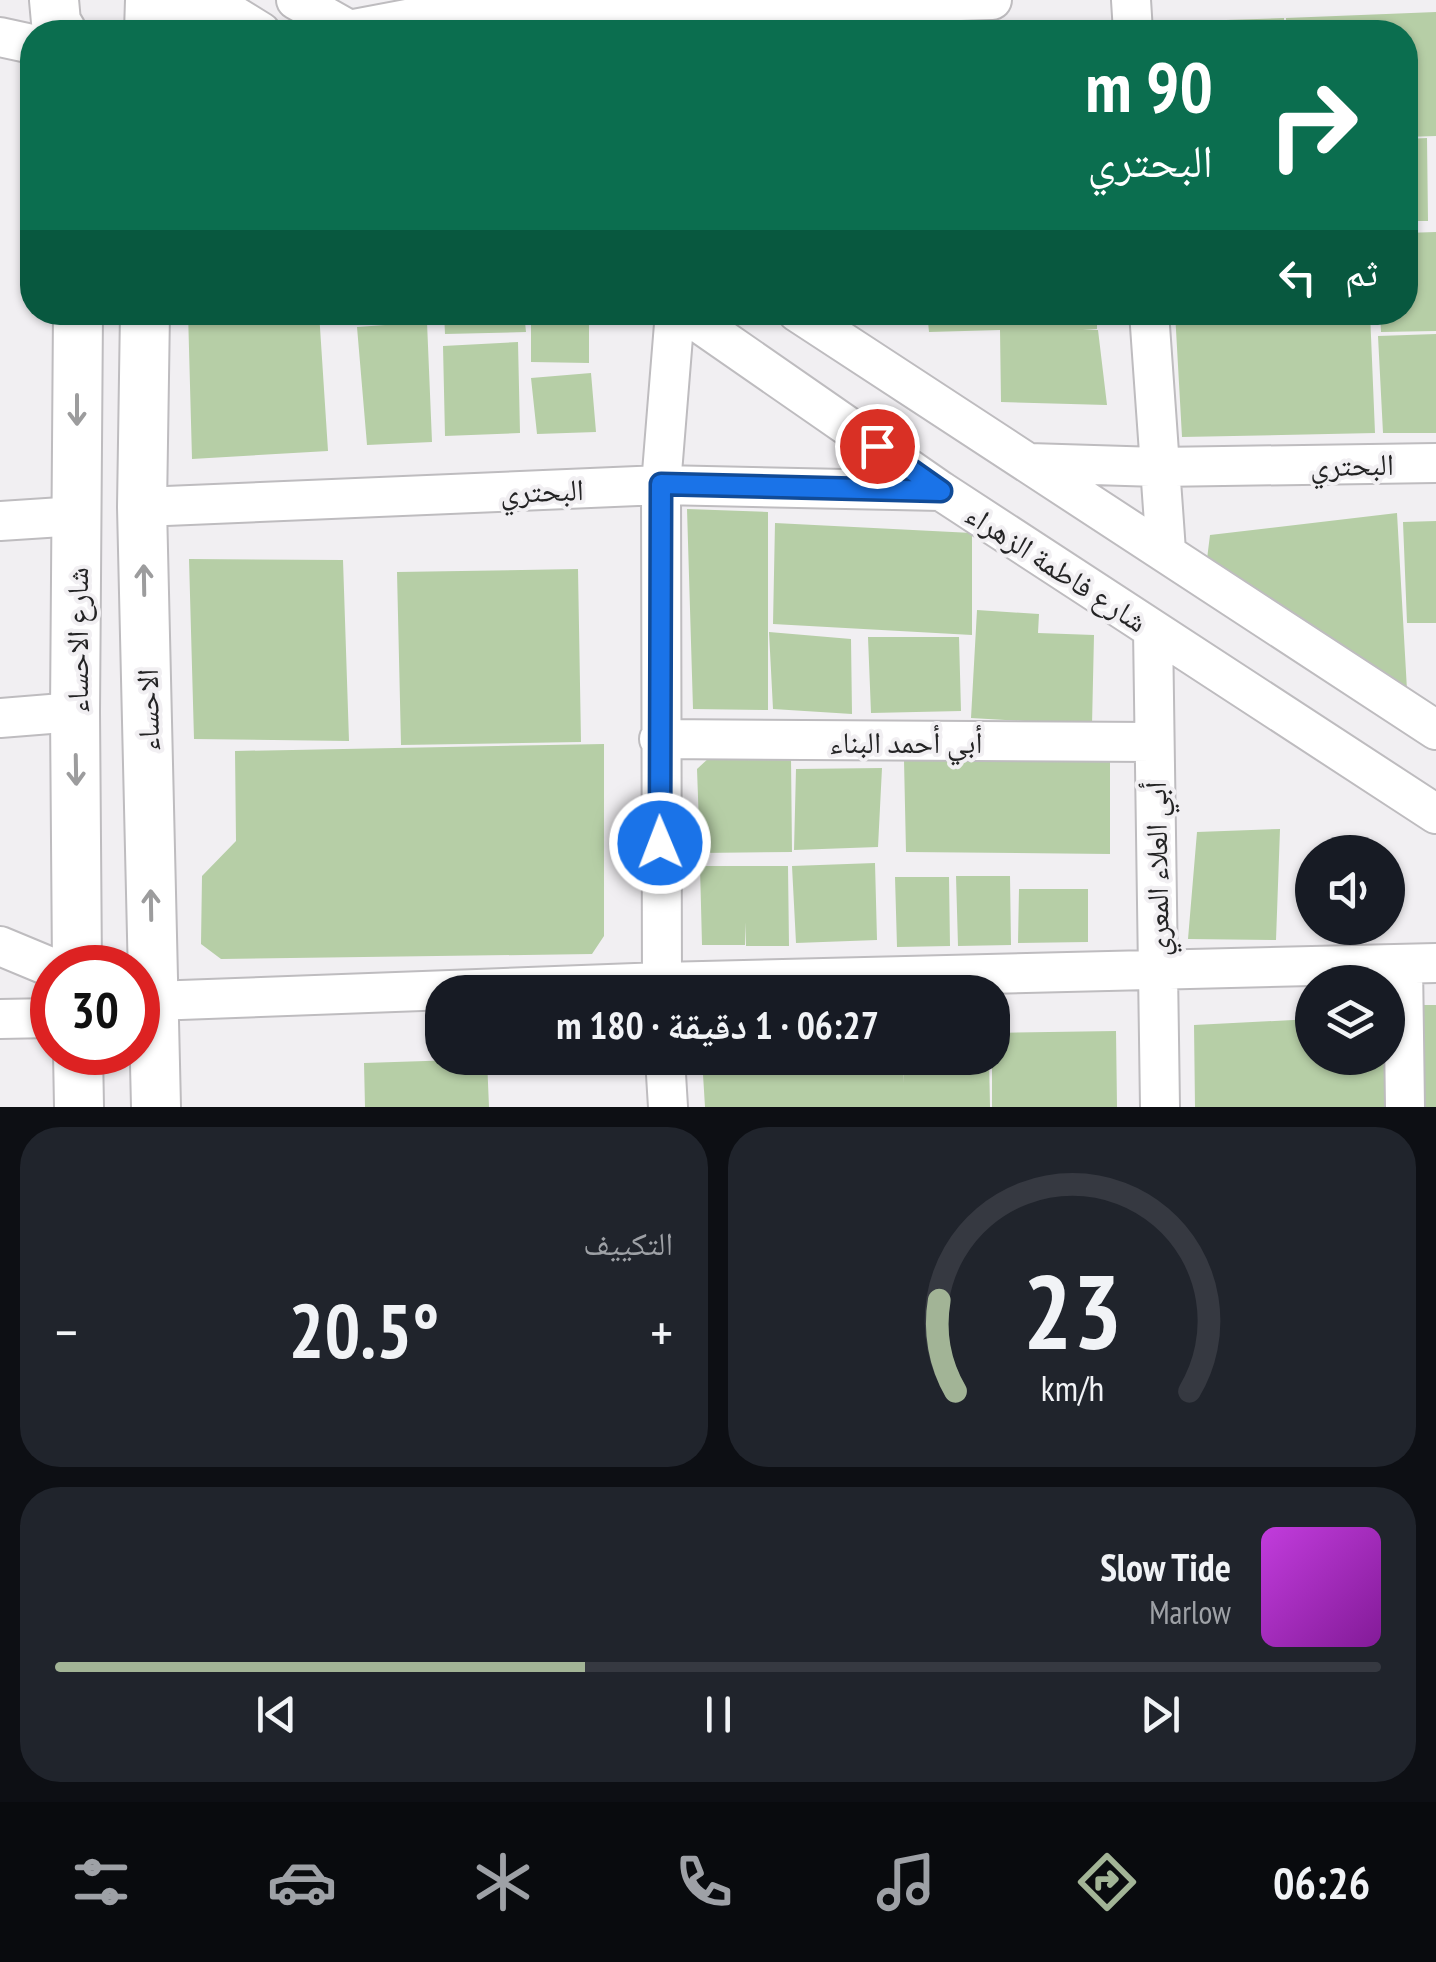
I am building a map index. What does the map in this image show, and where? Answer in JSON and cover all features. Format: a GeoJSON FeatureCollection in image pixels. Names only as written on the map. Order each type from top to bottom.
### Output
{"type":"FeatureCollection","features":[{"type":"Feature","properties":{"kind":"main road","name":"شارع الاحساء"},"geometry":{"type":"LineString","coordinates":[[78,325],[78,945]]}},
{"type":"Feature","properties":{"kind":"main road","name":"الاحساء"},"geometry":{"type":"LineString","coordinates":[[145,325],[142,507],[152,945]]}},
{"type":"Feature","properties":{"kind":"main road"},"geometry":{"type":"LineString","coordinates":[[78,1075],[79,1107]]}},
{"type":"Feature","properties":{"kind":"main road","name":"الاحساء"},"geometry":{"type":"LineString","coordinates":[[155,1075],[156,1107]]}},
{"type":"Feature","properties":{"kind":"street"},"geometry":{"type":"LineString","coordinates":[[296,0],[331,20]]}},
{"type":"Feature","properties":{"kind":"street"},"geometry":{"type":"LineString","coordinates":[[381,20],[411,9],[646,15],[992,0]]}},
{"type":"Feature","properties":{"kind":"street"},"geometry":{"type":"LineString","coordinates":[[149,19],[227,11],[242,20]]}},
{"type":"Feature","properties":{"kind":"street"},"geometry":{"type":"LineString","coordinates":[[662,975],[661,484],[674,325]]}},
{"type":"Feature","properties":{"kind":"street","name":"شارع فاطمة الزهراء"},"geometry":{"type":"LineString","coordinates":[[703,325],[941,491],[1436,814]]}},
{"type":"Feature","properties":{"kind":"street"},"geometry":{"type":"LineString","coordinates":[[817,325],[1436,730]]}},
{"type":"Feature","properties":{"kind":"street"},"geometry":{"type":"LineString","coordinates":[[1150,325],[1166,551]]}},
{"type":"Feature","properties":{"kind":"street","name":"البحتري"},"geometry":{"type":"LineString","coordinates":[[1029,463],[1158,467],[1436,463]]}},
{"type":"Feature","properties":{"kind":"street","name":"البحتري"},"geometry":{"type":"LineString","coordinates":[[142,507],[661,484],[941,491]]}},
{"type":"Feature","properties":{"kind":"street"},"geometry":{"type":"LineString","coordinates":[[0,520],[77,516]]}},
{"type":"Feature","properties":{"kind":"street","name":"أبي العلاء المعري"},"geometry":{"type":"LineString","coordinates":[[1153,630],[1160,1107]]}},
{"type":"Feature","properties":{"kind":"street"},"geometry":{"type":"LineString","coordinates":[[0,718],[75,712]]}},
{"type":"Feature","properties":{"kind":"street","name":"أبي أحمد البناء"},"geometry":{"type":"LineString","coordinates":[[659,739],[1154,742]]}},
{"type":"Feature","properties":{"kind":"street"},"geometry":{"type":"LineString","coordinates":[[0,946],[30,958]]}},
{"type":"Feature","properties":{"kind":"street"},"geometry":{"type":"LineString","coordinates":[[975,975],[1419,964],[1405,1107]]}},
{"type":"Feature","properties":{"kind":"street"},"geometry":{"type":"LineString","coordinates":[[160,1001],[425,994]]}},
{"type":"Feature","properties":{"kind":"street"},"geometry":{"type":"LineString","coordinates":[[0,1019],[30,1018]]}},
{"type":"Feature","properties":{"kind":"street"},"geometry":{"type":"LineString","coordinates":[[667,1075],[668,1107]]}},
{"type":"Feature","properties":{"kind":"building"},"geometry":{"type":"Polygon","coordinates":[[[1436,12],[1436,136],[1418,137],[1418,20],[1286,18],[1436,12]]]}},
{"type":"Feature","properties":{"kind":"building"},"geometry":{"type":"Polygon","coordinates":[[[1418,138],[1427,138],[1428,221],[1418,221],[1418,138]]]}},
{"type":"Feature","properties":{"kind":"building"},"geometry":{"type":"Polygon","coordinates":[[[1436,232],[1436,331],[1381,332],[1381,325],[1418,325],[1418,233],[1436,232]]]}},
{"type":"Feature","properties":{"kind":"building"},"geometry":{"type":"Polygon","coordinates":[[[188,325],[320,325],[328,451],[192,459],[188,325]]]}},
{"type":"Feature","properties":{"kind":"building"},"geometry":{"type":"Polygon","coordinates":[[[427,325],[432,442],[367,445],[357,327],[427,325]]]}},
{"type":"Feature","properties":{"kind":"building"},"geometry":{"type":"Polygon","coordinates":[[[445,325],[525,325],[526,332],[445,334],[445,325]]]}},
{"type":"Feature","properties":{"kind":"building"},"geometry":{"type":"Polygon","coordinates":[[[531,325],[589,325],[589,363],[531,362],[531,325]]]}},
{"type":"Feature","properties":{"kind":"building"},"geometry":{"type":"Polygon","coordinates":[[[928,325],[1097,325],[1097,329],[1083,330],[1098,330],[1107,405],[1001,402],[1000,330],[929,332],[928,325]]]}},
{"type":"Feature","properties":{"kind":"building"},"geometry":{"type":"Polygon","coordinates":[[[1176,325],[1371,325],[1375,433],[1182,437],[1176,325]]]}},
{"type":"Feature","properties":{"kind":"building"},"geometry":{"type":"Polygon","coordinates":[[[1436,334],[1436,433],[1383,433],[1378,336],[1436,334]]]}},
{"type":"Feature","properties":{"kind":"building"},"geometry":{"type":"Polygon","coordinates":[[[518,342],[520,433],[445,436],[443,346],[518,342]]]}},
{"type":"Feature","properties":{"kind":"building"},"geometry":{"type":"Polygon","coordinates":[[[591,373],[596,432],[537,434],[531,378],[591,373]]]}},
{"type":"Feature","properties":{"kind":"building"},"geometry":{"type":"Polygon","coordinates":[[[687,509],[768,512],[768,710],[693,709],[687,509]]]}},
{"type":"Feature","properties":{"kind":"building"},"geometry":{"type":"Polygon","coordinates":[[[1397,513],[1407,690],[1207,559],[1210,535],[1397,513]]]}},
{"type":"Feature","properties":{"kind":"building"},"geometry":{"type":"Polygon","coordinates":[[[1436,521],[1436,623],[1407,623],[1403,522],[1436,521]]]}},
{"type":"Feature","properties":{"kind":"building"},"geometry":{"type":"Polygon","coordinates":[[[775,523],[972,533],[972,635],[773,624],[775,523]]]}},
{"type":"Feature","properties":{"kind":"building"},"geometry":{"type":"Polygon","coordinates":[[[189,559],[343,560],[349,741],[194,739],[189,559]]]}},
{"type":"Feature","properties":{"kind":"building"},"geometry":{"type":"Polygon","coordinates":[[[578,569],[581,742],[401,745],[397,572],[578,569]]]}},
{"type":"Feature","properties":{"kind":"building"},"geometry":{"type":"Polygon","coordinates":[[[977,610],[1039,614],[1038,633],[1094,635],[1092,725],[971,718],[977,610]]]}},
{"type":"Feature","properties":{"kind":"building"},"geometry":{"type":"Polygon","coordinates":[[[769,632],[851,639],[852,714],[773,709],[769,632]]]}},
{"type":"Feature","properties":{"kind":"building"},"geometry":{"type":"Polygon","coordinates":[[[868,637],[959,637],[961,711],[871,713],[868,637]]]}},
{"type":"Feature","properties":{"kind":"building"},"geometry":{"type":"Polygon","coordinates":[[[604,744],[604,936],[592,954],[221,959],[201,944],[202,876],[236,841],[235,751],[604,744]]]}},
{"type":"Feature","properties":{"kind":"building"},"geometry":{"type":"Polygon","coordinates":[[[710,757],[791,758],[792,852],[700,853],[697,769],[710,757]]]}},
{"type":"Feature","properties":{"kind":"building"},"geometry":{"type":"Polygon","coordinates":[[[904,760],[1110,762],[1110,854],[906,852],[904,760]]]}},
{"type":"Feature","properties":{"kind":"building"},"geometry":{"type":"Polygon","coordinates":[[[882,768],[878,847],[794,850],[796,769],[882,768]]]}},
{"type":"Feature","properties":{"kind":"building"},"geometry":{"type":"Polygon","coordinates":[[[1280,829],[1276,940],[1188,939],[1197,832],[1280,829]]]}},
{"type":"Feature","properties":{"kind":"building"},"geometry":{"type":"Polygon","coordinates":[[[875,863],[877,940],[796,943],[792,866],[875,863]]]}},
{"type":"Feature","properties":{"kind":"building"},"geometry":{"type":"Polygon","coordinates":[[[700,866],[788,866],[789,946],[746,946],[746,922],[745,945],[702,945],[700,866]]]}},
{"type":"Feature","properties":{"kind":"building"},"geometry":{"type":"Polygon","coordinates":[[[956,876],[1010,876],[1011,945],[958,946],[956,876]]]}},
{"type":"Feature","properties":{"kind":"building"},"geometry":{"type":"Polygon","coordinates":[[[895,877],[949,877],[950,946],[897,947],[895,877]]]}},
{"type":"Feature","properties":{"kind":"building"},"geometry":{"type":"Polygon","coordinates":[[[1019,889],[1088,889],[1088,942],[1018,943],[1019,889]]]}},
{"type":"Feature","properties":{"kind":"building"},"geometry":{"type":"Polygon","coordinates":[[[1420,1005],[1436,1005],[1436,1107],[1423,1107],[1420,1005]]]}},
{"type":"Feature","properties":{"kind":"building"},"geometry":{"type":"Polygon","coordinates":[[[1295,1020],[1295,1075],[1386,1075],[1387,1107],[1195,1107],[1194,1025],[1295,1020]]]}},
{"type":"Feature","properties":{"kind":"building"},"geometry":{"type":"Polygon","coordinates":[[[1116,1031],[1117,1107],[992,1107],[992,1075],[1010,1075],[1010,1033],[1116,1031]]]}},
{"type":"Feature","properties":{"kind":"building"},"geometry":{"type":"Polygon","coordinates":[[[425,1061],[425,1075],[488,1075],[489,1107],[365,1107],[364,1063],[425,1061]]]}},
{"type":"Feature","properties":{"kind":"building"},"geometry":{"type":"Polygon","coordinates":[[[703,1075],[903,1075],[903,1083],[903,1075],[989,1075],[990,1107],[705,1107],[703,1075]]]}},
{"type":"Feature","properties":{"kind":"route"},"geometry":{"type":"LineString","coordinates":[[660,843],[661,484],[941,491],[877,446]]}}]}
